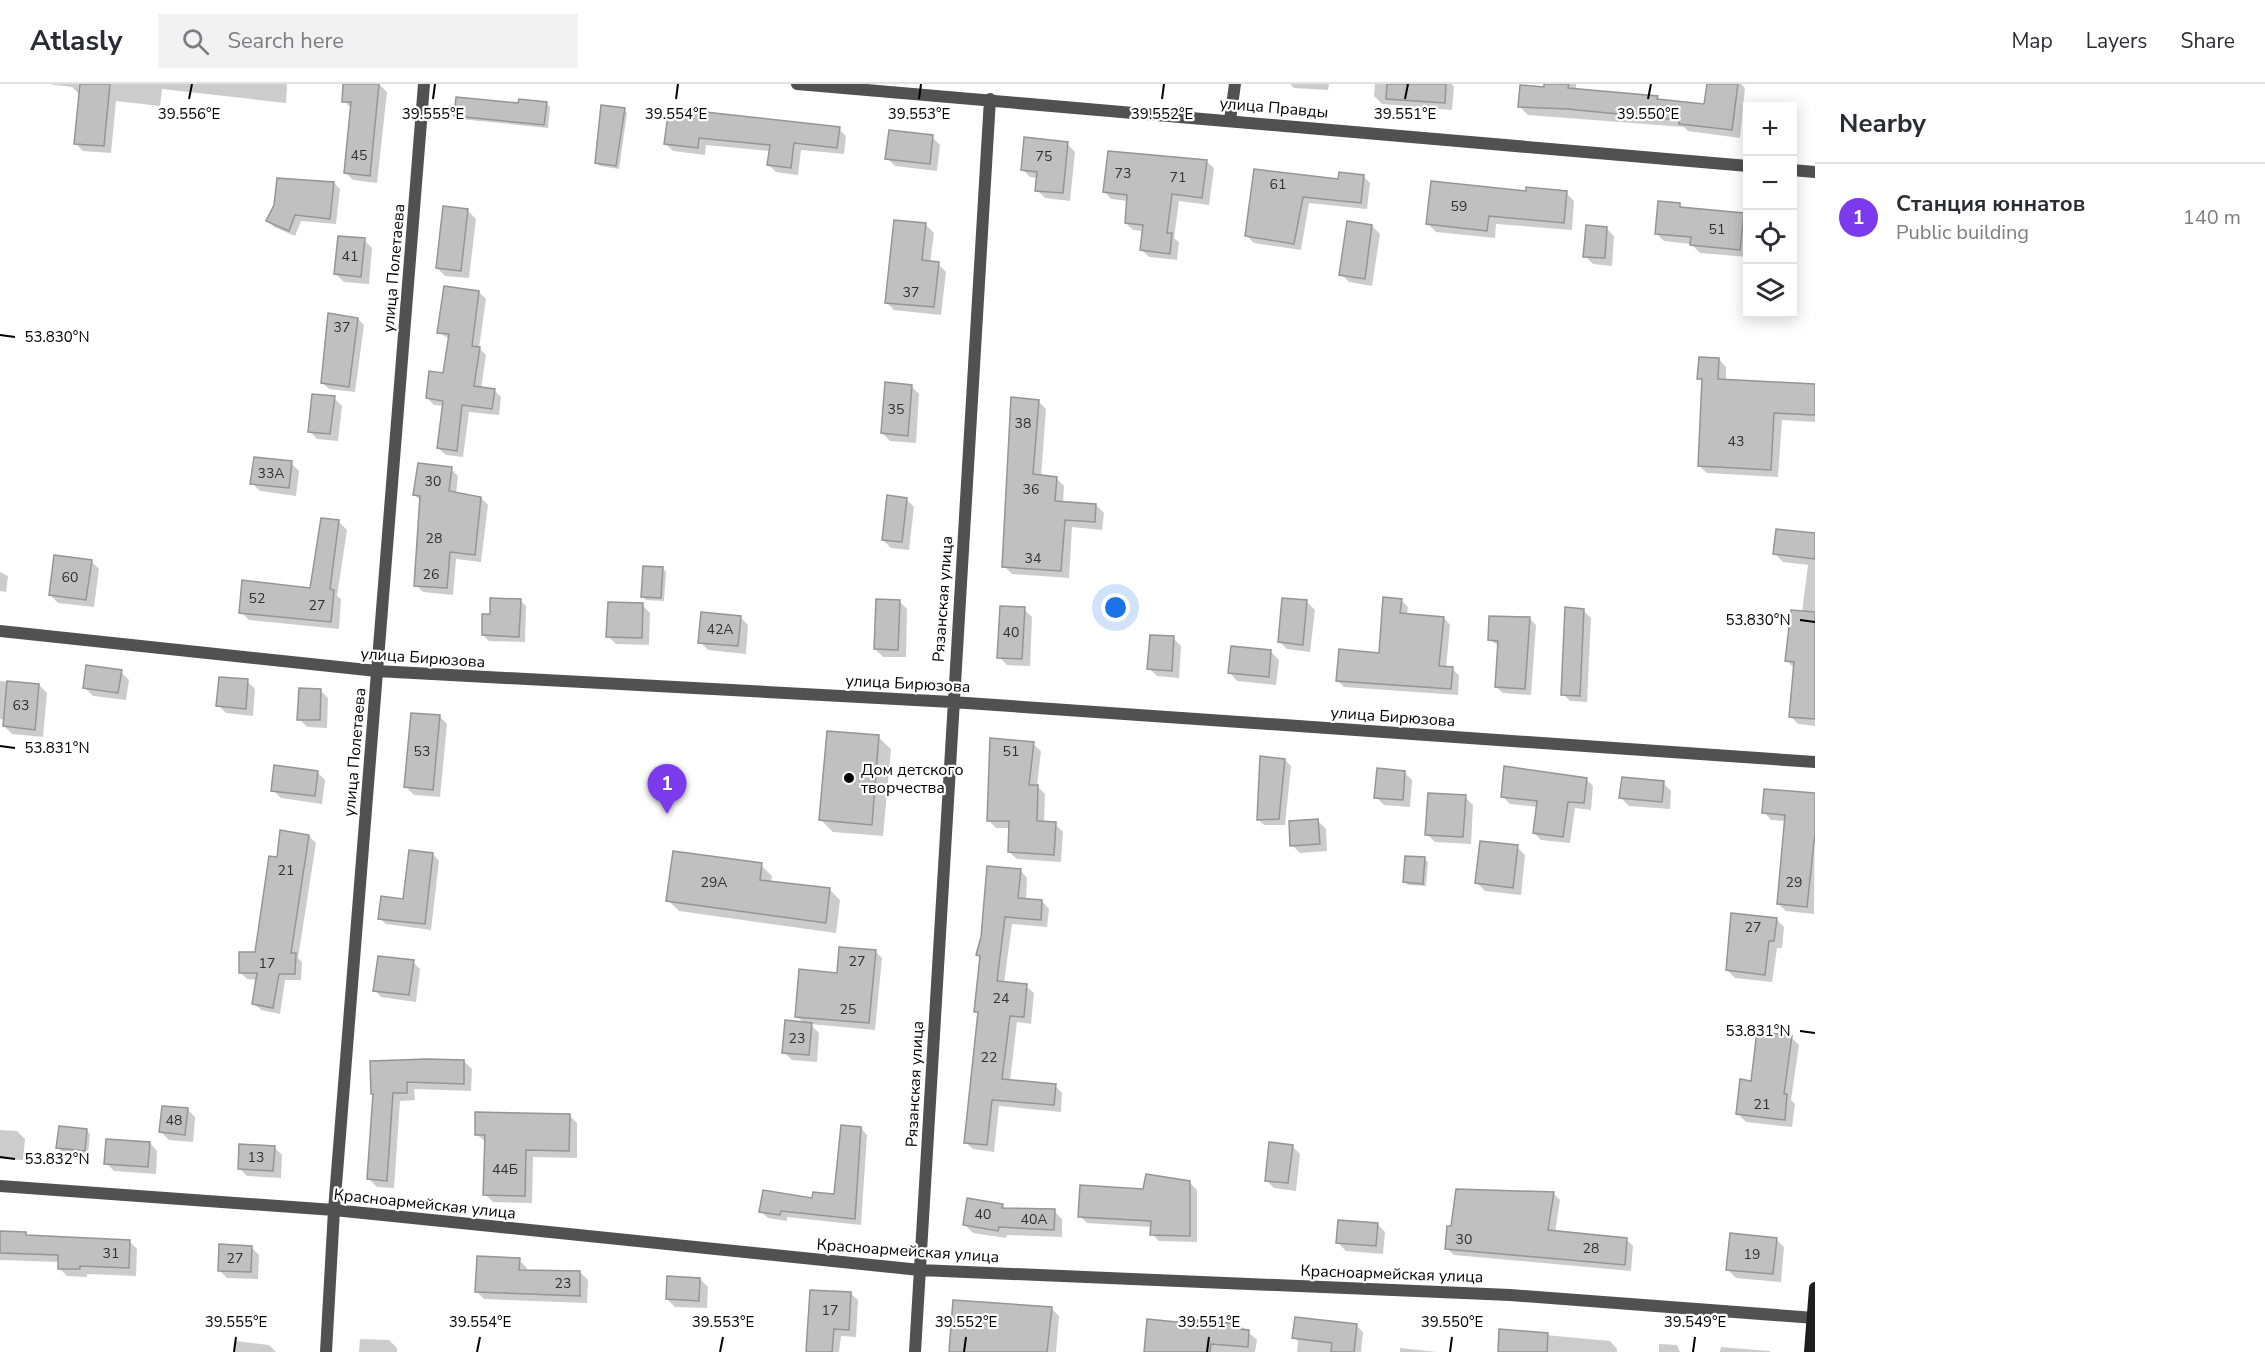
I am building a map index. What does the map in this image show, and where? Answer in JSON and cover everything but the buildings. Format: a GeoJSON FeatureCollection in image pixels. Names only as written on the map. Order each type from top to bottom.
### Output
{"type":"FeatureCollection","features":[{"type":"Feature","properties":{"kind":"main road"},"geometry":{"type":"LineString","coordinates":[[1810,1352],[1815,1288]]}},
{"type":"Feature","properties":{"kind":"street","name":"улица Полетаева"},"geometry":{"type":"LineString","coordinates":[[326,1352],[334,1210],[424,84]]}},
{"type":"Feature","properties":{"kind":"street","name":"улица Правды"},"geometry":{"type":"LineString","coordinates":[[797,84],[1743,166]]}},
{"type":"Feature","properties":{"kind":"street"},"geometry":{"type":"LineString","coordinates":[[1230,120],[1235,84]]}},
{"type":"Feature","properties":{"kind":"street","name":"Рязанская улица"},"geometry":{"type":"LineString","coordinates":[[915,1352],[952,702],[990,99]]}},
{"type":"Feature","properties":{"kind":"street"},"geometry":{"type":"LineString","coordinates":[[1797,170],[1815,172]]}},
{"type":"Feature","properties":{"kind":"street","name":"улица Бирюзова"},"geometry":{"type":"LineString","coordinates":[[0,631],[377,671],[952,702],[1815,762]]}},
{"type":"Feature","properties":{"kind":"street","name":"Красноармейская улица"},"geometry":{"type":"LineString","coordinates":[[0,1186],[334,1210],[920,1270],[1510,1295],[1814,1318]]}},
{"type":"Feature","properties":{"kind":"place","name":"Дом детского творчества"},"geometry":{"type":"Point","coordinates":[849,778]}},
{"type":"Feature","properties":{"kind":"place","name":"Станция юннатов"},"geometry":{"type":"Point","coordinates":[667,814]}}]}
